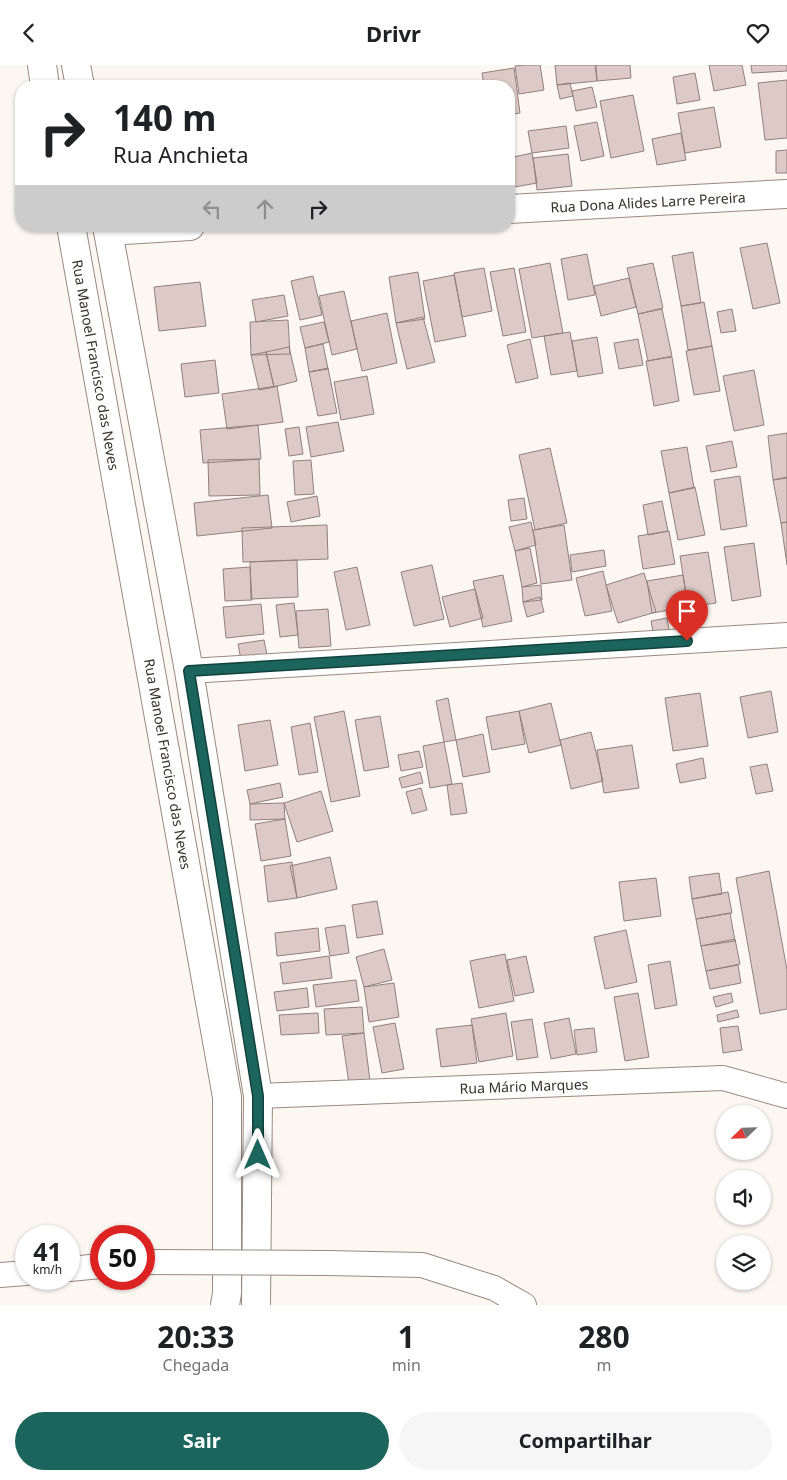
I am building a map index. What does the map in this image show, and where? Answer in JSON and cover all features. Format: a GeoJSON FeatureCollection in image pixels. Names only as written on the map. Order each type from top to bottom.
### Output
{"type":"FeatureCollection","features":[{"type":"Feature","properties":{"kind":"main road"},"geometry":{"type":"LineString","coordinates":[[42,65],[45,80]]}},
{"type":"Feature","properties":{"kind":"main road"},"geometry":{"type":"LineString","coordinates":[[76,65],[79,80]]}},
{"type":"Feature","properties":{"kind":"main road","name":"Rua Dona Alides Larre Pereira"},"geometry":{"type":"LineString","coordinates":[[515,209],[787,194]]}},
{"type":"Feature","properties":{"kind":"main road","name":"Rua Manoel Francisco das Neves"},"geometry":{"type":"LineString","coordinates":[[72,232],[227,1097],[227,1283],[225,1305]]}},
{"type":"Feature","properties":{"kind":"main road"},"geometry":{"type":"LineString","coordinates":[[109,232],[189,671],[258,1096],[256,1305]]}},
{"type":"Feature","properties":{"kind":"street"},"geometry":{"type":"LineString","coordinates":[[189,671],[787,635]]}},
{"type":"Feature","properties":{"kind":"street","name":"Rua Mário Marques"},"geometry":{"type":"LineString","coordinates":[[258,1096],[723,1078],[787,1096]]}},
{"type":"Feature","properties":{"kind":"street"},"geometry":{"type":"LineString","coordinates":[[155,1263],[422,1265],[494,1288],[524,1305]]}},
{"type":"Feature","properties":{"kind":"street"},"geometry":{"type":"LineString","coordinates":[[0,1275],[15,1274]]}},
{"type":"Feature","properties":{"kind":"building"},"geometry":{"type":"Polygon","coordinates":[[[540,65],[544,90],[519,94],[515,66],[540,65]]]}},
{"type":"Feature","properties":{"kind":"building"},"geometry":{"type":"Polygon","coordinates":[[[555,65],[595,65],[597,81],[557,85],[555,65]]]}},
{"type":"Feature","properties":{"kind":"building"},"geometry":{"type":"Polygon","coordinates":[[[596,65],[630,65],[631,78],[597,81],[596,65]]]}},
{"type":"Feature","properties":{"kind":"building"},"geometry":{"type":"Polygon","coordinates":[[[709,65],[742,65],[746,85],[714,91],[709,65]]]}},
{"type":"Feature","properties":{"kind":"building"},"geometry":{"type":"Polygon","coordinates":[[[751,65],[787,65],[787,71],[752,73],[751,65]]]}},
{"type":"Feature","properties":{"kind":"building"},"geometry":{"type":"Polygon","coordinates":[[[514,68],[520,113],[515,114],[515,80],[483,80],[482,73],[514,68]]]}},
{"type":"Feature","properties":{"kind":"building"},"geometry":{"type":"Polygon","coordinates":[[[695,73],[700,100],[677,104],[673,77],[695,73]]]}},
{"type":"Feature","properties":{"kind":"building"},"geometry":{"type":"Polygon","coordinates":[[[787,80],[787,138],[765,140],[758,83],[787,80]]]}},
{"type":"Feature","properties":{"kind":"building"},"geometry":{"type":"Polygon","coordinates":[[[570,83],[573,96],[560,99],[557,85],[570,83]]]}},
{"type":"Feature","properties":{"kind":"building"},"geometry":{"type":"Polygon","coordinates":[[[592,87],[597,107],[576,111],[572,91],[592,87]]]}},
{"type":"Feature","properties":{"kind":"building"},"geometry":{"type":"Polygon","coordinates":[[[633,95],[644,151],[611,158],[600,101],[633,95]]]}},
{"type":"Feature","properties":{"kind":"building"},"geometry":{"type":"Polygon","coordinates":[[[714,107],[721,147],[685,153],[678,113],[714,107]]]}},
{"type":"Feature","properties":{"kind":"building"},"geometry":{"type":"Polygon","coordinates":[[[597,122],[604,156],[581,161],[574,126],[597,122]]]}},
{"type":"Feature","properties":{"kind":"building"},"geometry":{"type":"Polygon","coordinates":[[[566,126],[569,148],[532,153],[528,131],[566,126]]]}},
{"type":"Feature","properties":{"kind":"building"},"geometry":{"type":"Polygon","coordinates":[[[681,133],[686,160],[657,165],[652,139],[681,133]]]}},
{"type":"Feature","properties":{"kind":"building"},"geometry":{"type":"Polygon","coordinates":[[[787,150],[787,173],[776,173],[776,151],[787,150]]]}},
{"type":"Feature","properties":{"kind":"building"},"geometry":{"type":"Polygon","coordinates":[[[532,153],[537,183],[515,187],[515,157],[532,153]]]}},
{"type":"Feature","properties":{"kind":"building"},"geometry":{"type":"Polygon","coordinates":[[[568,154],[572,186],[537,190],[533,158],[568,154]]]}},
{"type":"Feature","properties":{"kind":"building"},"geometry":{"type":"Polygon","coordinates":[[[767,243],[780,303],[753,309],[740,248],[767,243]]]}},
{"type":"Feature","properties":{"kind":"building"},"geometry":{"type":"Polygon","coordinates":[[[693,252],[701,303],[681,306],[672,256],[693,252]]]}},
{"type":"Feature","properties":{"kind":"building"},"geometry":{"type":"Polygon","coordinates":[[[587,254],[595,295],[568,300],[561,259],[587,254]]]}},
{"type":"Feature","properties":{"kind":"building"},"geometry":{"type":"Polygon","coordinates":[[[550,263],[563,333],[532,338],[519,269],[550,263]]]}},
{"type":"Feature","properties":{"kind":"building"},"geometry":{"type":"Polygon","coordinates":[[[653,263],[663,308],[638,314],[627,268],[653,263]]]}},
{"type":"Feature","properties":{"kind":"building"},"geometry":{"type":"Polygon","coordinates":[[[484,268],[492,311],[462,317],[454,273],[484,268]]]}},
{"type":"Feature","properties":{"kind":"building"},"geometry":{"type":"Polygon","coordinates":[[[514,268],[526,332],[503,336],[490,272],[514,268]]]}},
{"type":"Feature","properties":{"kind":"building"},"geometry":{"type":"Polygon","coordinates":[[[418,272],[425,319],[396,323],[389,277],[418,272]]]}},
{"type":"Feature","properties":{"kind":"building"},"geometry":{"type":"Polygon","coordinates":[[[454,275],[466,336],[435,342],[423,281],[454,275]]]}},
{"type":"Feature","properties":{"kind":"building"},"geometry":{"type":"Polygon","coordinates":[[[313,276],[322,315],[300,320],[291,281],[313,276]]]}},
{"type":"Feature","properties":{"kind":"building"},"geometry":{"type":"Polygon","coordinates":[[[629,278],[636,307],[601,316],[594,286],[629,278]]]}},
{"type":"Feature","properties":{"kind":"building"},"geometry":{"type":"Polygon","coordinates":[[[200,282],[206,326],[159,331],[154,287],[200,282]]]}},
{"type":"Feature","properties":{"kind":"building"},"geometry":{"type":"Polygon","coordinates":[[[344,291],[357,349],[332,355],[319,296],[344,291]]]}},
{"type":"Feature","properties":{"kind":"building"},"geometry":{"type":"Polygon","coordinates":[[[284,295],[288,316],[256,322],[252,300],[284,295]]]}},
{"type":"Feature","properties":{"kind":"building"},"geometry":{"type":"Polygon","coordinates":[[[704,302],[712,346],[688,350],[681,306],[704,302]]]}},
{"type":"Feature","properties":{"kind":"building"},"geometry":{"type":"Polygon","coordinates":[[[662,309],[672,356],[648,361],[638,314],[662,309]]]}},
{"type":"Feature","properties":{"kind":"building"},"geometry":{"type":"Polygon","coordinates":[[[732,309],[736,331],[721,333],[717,312],[732,309]]]}},
{"type":"Feature","properties":{"kind":"building"},"geometry":{"type":"Polygon","coordinates":[[[387,313],[397,363],[362,371],[351,321],[387,313]]]}},
{"type":"Feature","properties":{"kind":"building"},"geometry":{"type":"Polygon","coordinates":[[[423,317],[435,362],[407,369],[396,323],[423,317]]]}},
{"type":"Feature","properties":{"kind":"building"},"geometry":{"type":"Polygon","coordinates":[[[288,320],[290,354],[251,355],[250,322],[288,320]]]}},
{"type":"Feature","properties":{"kind":"building"},"geometry":{"type":"Polygon","coordinates":[[[324,322],[329,342],[305,348],[300,327],[324,322]]]}},
{"type":"Feature","properties":{"kind":"building"},"geometry":{"type":"Polygon","coordinates":[[[570,332],[577,371],[551,375],[544,336],[570,332]]]}},
{"type":"Feature","properties":{"kind":"building"},"geometry":{"type":"Polygon","coordinates":[[[597,337],[603,373],[578,377],[572,341],[597,337]]]}},
{"type":"Feature","properties":{"kind":"building"},"geometry":{"type":"Polygon","coordinates":[[[530,339],[538,378],[516,383],[507,345],[530,339]]]}},
{"type":"Feature","properties":{"kind":"building"},"geometry":{"type":"Polygon","coordinates":[[[638,339],[643,365],[619,369],[614,343],[638,339]]]}},
{"type":"Feature","properties":{"kind":"building"},"geometry":{"type":"Polygon","coordinates":[[[323,344],[328,369],[309,372],[305,348],[323,344]]]}},
{"type":"Feature","properties":{"kind":"building"},"geometry":{"type":"Polygon","coordinates":[[[712,346],[720,391],[694,395],[686,351],[712,346]]]}},
{"type":"Feature","properties":{"kind":"building"},"geometry":{"type":"Polygon","coordinates":[[[289,347],[297,381],[274,387],[266,352],[289,347]]]}},
{"type":"Feature","properties":{"kind":"building"},"geometry":{"type":"Polygon","coordinates":[[[266,352],[274,387],[259,390],[251,355],[266,352]]]}},
{"type":"Feature","properties":{"kind":"building"},"geometry":{"type":"Polygon","coordinates":[[[672,357],[679,401],[654,406],[646,361],[672,357]]]}},
{"type":"Feature","properties":{"kind":"building"},"geometry":{"type":"Polygon","coordinates":[[[215,360],[219,393],[185,397],[181,364],[215,360]]]}},
{"type":"Feature","properties":{"kind":"building"},"geometry":{"type":"Polygon","coordinates":[[[328,368],[337,413],[318,416],[309,372],[328,368]]]}},
{"type":"Feature","properties":{"kind":"building"},"geometry":{"type":"Polygon","coordinates":[[[754,370],[764,425],[734,431],[723,376],[754,370]]]}},
{"type":"Feature","properties":{"kind":"building"},"geometry":{"type":"Polygon","coordinates":[[[367,376],[374,414],[341,420],[334,382],[367,376]]]}},
{"type":"Feature","properties":{"kind":"building"},"geometry":{"type":"Polygon","coordinates":[[[277,386],[283,422],[227,429],[222,394],[277,386]]]}},
{"type":"Feature","properties":{"kind":"building"},"geometry":{"type":"Polygon","coordinates":[[[338,422],[344,451],[311,457],[306,427],[338,422]]]}},
{"type":"Feature","properties":{"kind":"building"},"geometry":{"type":"Polygon","coordinates":[[[258,425],[261,459],[203,463],[200,430],[258,425]]]}},
{"type":"Feature","properties":{"kind":"building"},"geometry":{"type":"Polygon","coordinates":[[[299,427],[303,454],[289,456],[285,429],[299,427]]]}},
{"type":"Feature","properties":{"kind":"building"},"geometry":{"type":"Polygon","coordinates":[[[787,433],[787,478],[773,480],[768,436],[787,433]]]}},
{"type":"Feature","properties":{"kind":"building"},"geometry":{"type":"Polygon","coordinates":[[[732,441],[737,467],[711,472],[706,446],[732,441]]]}},
{"type":"Feature","properties":{"kind":"building"},"geometry":{"type":"Polygon","coordinates":[[[687,447],[694,488],[669,493],[661,451],[687,447]]]}},
{"type":"Feature","properties":{"kind":"building"},"geometry":{"type":"Polygon","coordinates":[[[550,448],[567,523],[535,530],[519,455],[550,448]]]}},
{"type":"Feature","properties":{"kind":"building"},"geometry":{"type":"Polygon","coordinates":[[[259,459],[260,495],[209,496],[208,460],[259,459]]]}},
{"type":"Feature","properties":{"kind":"building"},"geometry":{"type":"Polygon","coordinates":[[[311,460],[314,494],[295,495],[293,461],[311,460]]]}},
{"type":"Feature","properties":{"kind":"building"},"geometry":{"type":"Polygon","coordinates":[[[740,476],[747,526],[721,530],[714,480],[740,476]]]}},
{"type":"Feature","properties":{"kind":"building"},"geometry":{"type":"Polygon","coordinates":[[[787,477],[787,522],[781,523],[773,480],[787,477]]]}},
{"type":"Feature","properties":{"kind":"building"},"geometry":{"type":"Polygon","coordinates":[[[695,487],[705,535],[678,540],[669,493],[695,487]]]}},
{"type":"Feature","properties":{"kind":"building"},"geometry":{"type":"Polygon","coordinates":[[[268,495],[272,528],[197,536],[194,503],[268,495]]]}},
{"type":"Feature","properties":{"kind":"building"},"geometry":{"type":"Polygon","coordinates":[[[317,496],[320,516],[291,522],[287,502],[317,496]]]}},
{"type":"Feature","properties":{"kind":"building"},"geometry":{"type":"Polygon","coordinates":[[[524,498],[527,519],[511,521],[508,500],[524,498]]]}},
{"type":"Feature","properties":{"kind":"building"},"geometry":{"type":"Polygon","coordinates":[[[662,501],[668,531],[648,535],[643,505],[662,501]]]}},
{"type":"Feature","properties":{"kind":"building"},"geometry":{"type":"Polygon","coordinates":[[[531,522],[536,545],[515,551],[509,527],[531,522]]]}},
{"type":"Feature","properties":{"kind":"building"},"geometry":{"type":"Polygon","coordinates":[[[787,522],[787,565],[781,523],[787,522]]]}},
{"type":"Feature","properties":{"kind":"building"},"geometry":{"type":"Polygon","coordinates":[[[327,525],[328,559],[243,562],[242,528],[327,525]]]}},
{"type":"Feature","properties":{"kind":"building"},"geometry":{"type":"Polygon","coordinates":[[[564,525],[572,580],[541,584],[533,530],[564,525]]]}},
{"type":"Feature","properties":{"kind":"building"},"geometry":{"type":"Polygon","coordinates":[[[669,531],[675,564],[643,569],[638,536],[669,531]]]}},
{"type":"Feature","properties":{"kind":"building"},"geometry":{"type":"Polygon","coordinates":[[[754,543],[761,596],[732,601],[724,547],[754,543]]]}},
{"type":"Feature","properties":{"kind":"building"},"geometry":{"type":"Polygon","coordinates":[[[530,548],[537,583],[522,587],[515,551],[530,548]]]}},
{"type":"Feature","properties":{"kind":"building"},"geometry":{"type":"Polygon","coordinates":[[[604,550],[606,566],[572,572],[570,555],[604,550]]]}},
{"type":"Feature","properties":{"kind":"building"},"geometry":{"type":"Polygon","coordinates":[[[708,552],[716,603],[688,607],[680,556],[708,552]]]}},
{"type":"Feature","properties":{"kind":"building"},"geometry":{"type":"Polygon","coordinates":[[[297,560],[298,597],[251,599],[250,562],[297,560]]]}},
{"type":"Feature","properties":{"kind":"building"},"geometry":{"type":"Polygon","coordinates":[[[432,565],[444,619],[414,626],[401,572],[432,565]]]}},
{"type":"Feature","properties":{"kind":"building"},"geometry":{"type":"Polygon","coordinates":[[[250,567],[252,600],[225,601],[223,569],[250,567]]]}},
{"type":"Feature","properties":{"kind":"building"},"geometry":{"type":"Polygon","coordinates":[[[357,567],[370,625],[346,630],[334,572],[357,567]]]}},
{"type":"Feature","properties":{"kind":"building"},"geometry":{"type":"Polygon","coordinates":[[[603,571],[612,611],[585,616],[576,578],[603,571]]]}},
{"type":"Feature","properties":{"kind":"building"},"geometry":{"type":"Polygon","coordinates":[[[644,573],[656,612],[618,623],[606,585],[644,573]]]}},
{"type":"Feature","properties":{"kind":"building"},"geometry":{"type":"Polygon","coordinates":[[[503,575],[512,621],[483,627],[473,581],[503,575]]]}},
{"type":"Feature","properties":{"kind":"building"},"geometry":{"type":"Polygon","coordinates":[[[683,575],[688,607],[652,613],[647,581],[683,575]]]}},
{"type":"Feature","properties":{"kind":"building"},"geometry":{"type":"Polygon","coordinates":[[[541,585],[542,600],[523,602],[522,587],[541,585]]]}},
{"type":"Feature","properties":{"kind":"building"},"geometry":{"type":"Polygon","coordinates":[[[475,589],[483,618],[450,627],[442,597],[475,589]]]}},
{"type":"Feature","properties":{"kind":"building"},"geometry":{"type":"Polygon","coordinates":[[[540,597],[544,612],[527,617],[523,602],[540,597]]]}},
{"type":"Feature","properties":{"kind":"building"},"geometry":{"type":"Polygon","coordinates":[[[294,603],[298,635],[280,637],[276,605],[294,603]]]}},
{"type":"Feature","properties":{"kind":"building"},"geometry":{"type":"Polygon","coordinates":[[[261,604],[264,634],[226,638],[223,607],[261,604]]]}},
{"type":"Feature","properties":{"kind":"building"},"geometry":{"type":"Polygon","coordinates":[[[328,609],[331,646],[299,648],[296,611],[328,609]]]}},
{"type":"Feature","properties":{"kind":"building"},"geometry":{"type":"Polygon","coordinates":[[[667,618],[669,630],[653,632],[651,621],[667,618]]]}},
{"type":"Feature","properties":{"kind":"building"},"geometry":{"type":"Polygon","coordinates":[[[264,640],[267,655],[241,660],[238,644],[264,640]]]}},
{"type":"Feature","properties":{"kind":"building"},"geometry":{"type":"Polygon","coordinates":[[[771,691],[778,732],[748,738],[740,697],[771,691]]]}},
{"type":"Feature","properties":{"kind":"building"},"geometry":{"type":"Polygon","coordinates":[[[700,693],[708,746],[673,751],[665,698],[700,693]]]}},
{"type":"Feature","properties":{"kind":"building"},"geometry":{"type":"Polygon","coordinates":[[[448,698],[456,740],[444,742],[436,701],[448,698]]]}},
{"type":"Feature","properties":{"kind":"building"},"geometry":{"type":"Polygon","coordinates":[[[551,703],[561,745],[529,753],[519,711],[551,703]]]}},
{"type":"Feature","properties":{"kind":"building"},"geometry":{"type":"Polygon","coordinates":[[[344,711],[360,796],[331,802],[314,717],[344,711]]]}},
{"type":"Feature","properties":{"kind":"building"},"geometry":{"type":"Polygon","coordinates":[[[519,711],[525,744],[492,750],[486,717],[519,711]]]}},
{"type":"Feature","properties":{"kind":"building"},"geometry":{"type":"Polygon","coordinates":[[[380,716],[389,767],[364,771],[355,720],[380,716]]]}},
{"type":"Feature","properties":{"kind":"building"},"geometry":{"type":"Polygon","coordinates":[[[270,720],[278,765],[245,771],[238,725],[270,720]]]}},
{"type":"Feature","properties":{"kind":"building"},"geometry":{"type":"Polygon","coordinates":[[[310,723],[318,772],[299,775],[291,727],[310,723]]]}},
{"type":"Feature","properties":{"kind":"building"},"geometry":{"type":"Polygon","coordinates":[[[591,732],[603,781],[571,789],[560,740],[591,732]]]}},
{"type":"Feature","properties":{"kind":"building"},"geometry":{"type":"Polygon","coordinates":[[[483,734],[490,772],[463,777],[456,740],[483,734]]]}},
{"type":"Feature","properties":{"kind":"building"},"geometry":{"type":"Polygon","coordinates":[[[444,742],[452,784],[430,788],[423,746],[444,742]]]}},
{"type":"Feature","properties":{"kind":"building"},"geometry":{"type":"Polygon","coordinates":[[[632,745],[639,788],[604,793],[597,750],[632,745]]]}},
{"type":"Feature","properties":{"kind":"building"},"geometry":{"type":"Polygon","coordinates":[[[419,751],[423,767],[401,771],[398,755],[419,751]]]}},
{"type":"Feature","properties":{"kind":"building"},"geometry":{"type":"Polygon","coordinates":[[[703,758],[706,778],[680,783],[676,764],[703,758]]]}},
{"type":"Feature","properties":{"kind":"building"},"geometry":{"type":"Polygon","coordinates":[[[767,764],[773,791],[756,794],[750,767],[767,764]]]}},
{"type":"Feature","properties":{"kind":"building"},"geometry":{"type":"Polygon","coordinates":[[[420,772],[423,783],[402,788],[399,778],[420,772]]]}},
{"type":"Feature","properties":{"kind":"building"},"geometry":{"type":"Polygon","coordinates":[[[280,783],[283,797],[250,804],[247,790],[280,783]]]}},
{"type":"Feature","properties":{"kind":"building"},"geometry":{"type":"Polygon","coordinates":[[[462,783],[467,813],[451,815],[447,785],[462,783]]]}},
{"type":"Feature","properties":{"kind":"building"},"geometry":{"type":"Polygon","coordinates":[[[421,788],[427,810],[412,814],[406,792],[421,788]]]}},
{"type":"Feature","properties":{"kind":"building"},"geometry":{"type":"Polygon","coordinates":[[[321,791],[333,831],[297,842],[284,803],[321,791]]]}},
{"type":"Feature","properties":{"kind":"building"},"geometry":{"type":"Polygon","coordinates":[[[284,803],[285,819],[250,820],[250,804],[284,803]]]}},
{"type":"Feature","properties":{"kind":"building"},"geometry":{"type":"Polygon","coordinates":[[[285,819],[291,856],[261,861],[255,824],[285,819]]]}},
{"type":"Feature","properties":{"kind":"building"},"geometry":{"type":"Polygon","coordinates":[[[330,857],[337,889],[297,898],[290,866],[330,857]]]}},
{"type":"Feature","properties":{"kind":"building"},"geometry":{"type":"Polygon","coordinates":[[[292,862],[297,898],[268,902],[264,866],[292,862]]]}},
{"type":"Feature","properties":{"kind":"building"},"geometry":{"type":"Polygon","coordinates":[[[769,871],[787,970],[787,1009],[760,1014],[736,878],[769,871]]]}},
{"type":"Feature","properties":{"kind":"building"},"geometry":{"type":"Polygon","coordinates":[[[719,873],[722,894],[692,899],[689,877],[719,873]]]}},
{"type":"Feature","properties":{"kind":"building"},"geometry":{"type":"Polygon","coordinates":[[[656,878],[661,916],[624,921],[619,882],[656,878]]]}},
{"type":"Feature","properties":{"kind":"building"},"geometry":{"type":"Polygon","coordinates":[[[728,892],[732,913],[696,919],[692,899],[728,892]]]}},
{"type":"Feature","properties":{"kind":"building"},"geometry":{"type":"Polygon","coordinates":[[[377,901],[383,934],[357,938],[352,905],[377,901]]]}},
{"type":"Feature","properties":{"kind":"building"},"geometry":{"type":"Polygon","coordinates":[[[730,913],[735,941],[701,946],[696,919],[730,913]]]}},
{"type":"Feature","properties":{"kind":"building"},"geometry":{"type":"Polygon","coordinates":[[[345,925],[349,953],[330,956],[325,928],[345,925]]]}},
{"type":"Feature","properties":{"kind":"building"},"geometry":{"type":"Polygon","coordinates":[[[318,928],[320,951],[277,956],[275,933],[318,928]]]}},
{"type":"Feature","properties":{"kind":"building"},"geometry":{"type":"Polygon","coordinates":[[[626,930],[637,982],[605,989],[594,937],[626,930]]]}},
{"type":"Feature","properties":{"kind":"building"},"geometry":{"type":"Polygon","coordinates":[[[735,939],[740,964],[706,971],[701,946],[735,939]]]}},
{"type":"Feature","properties":{"kind":"building"},"geometry":{"type":"Polygon","coordinates":[[[384,949],[392,980],[364,987],[356,957],[384,949]]]}},
{"type":"Feature","properties":{"kind":"building"},"geometry":{"type":"Polygon","coordinates":[[[505,954],[514,1001],[479,1008],[470,961],[505,954]]]}},
{"type":"Feature","properties":{"kind":"building"},"geometry":{"type":"Polygon","coordinates":[[[329,956],[332,978],[283,984],[280,963],[329,956]]]}},
{"type":"Feature","properties":{"kind":"building"},"geometry":{"type":"Polygon","coordinates":[[[526,956],[534,992],[515,996],[507,960],[526,956]]]}},
{"type":"Feature","properties":{"kind":"building"},"geometry":{"type":"Polygon","coordinates":[[[670,961],[677,1005],[655,1009],[648,965],[670,961]]]}},
{"type":"Feature","properties":{"kind":"building"},"geometry":{"type":"Polygon","coordinates":[[[738,965],[741,983],[710,989],[706,971],[738,965]]]}},
{"type":"Feature","properties":{"kind":"building"},"geometry":{"type":"Polygon","coordinates":[[[356,980],[359,1001],[316,1007],[313,985],[356,980]]]}},
{"type":"Feature","properties":{"kind":"building"},"geometry":{"type":"Polygon","coordinates":[[[394,983],[399,1017],[369,1022],[364,987],[394,983]]]}},
{"type":"Feature","properties":{"kind":"building"},"geometry":{"type":"Polygon","coordinates":[[[307,988],[309,1007],[277,1011],[274,992],[307,988]]]}},
{"type":"Feature","properties":{"kind":"building"},"geometry":{"type":"Polygon","coordinates":[[[638,993],[649,1057],[625,1061],[614,997],[638,993]]]}},
{"type":"Feature","properties":{"kind":"building"},"geometry":{"type":"Polygon","coordinates":[[[731,993],[733,1002],[716,1007],[713,997],[731,993]]]}},
{"type":"Feature","properties":{"kind":"building"},"geometry":{"type":"Polygon","coordinates":[[[362,1007],[364,1033],[326,1035],[324,1009],[362,1007]]]}},
{"type":"Feature","properties":{"kind":"building"},"geometry":{"type":"Polygon","coordinates":[[[737,1010],[739,1017],[718,1022],[717,1015],[737,1010]]]}},
{"type":"Feature","properties":{"kind":"building"},"geometry":{"type":"Polygon","coordinates":[[[318,1013],[319,1033],[281,1035],[279,1015],[318,1013]]]}},
{"type":"Feature","properties":{"kind":"building"},"geometry":{"type":"Polygon","coordinates":[[[506,1013],[513,1056],[479,1062],[471,1019],[506,1013]]]}},
{"type":"Feature","properties":{"kind":"building"},"geometry":{"type":"Polygon","coordinates":[[[569,1018],[576,1054],[551,1059],[544,1023],[569,1018]]]}},
{"type":"Feature","properties":{"kind":"building"},"geometry":{"type":"Polygon","coordinates":[[[532,1019],[538,1057],[517,1060],[511,1022],[532,1019]]]}},
{"type":"Feature","properties":{"kind":"building"},"geometry":{"type":"Polygon","coordinates":[[[395,1023],[404,1069],[382,1073],[373,1027],[395,1023]]]}},
{"type":"Feature","properties":{"kind":"building"},"geometry":{"type":"Polygon","coordinates":[[[472,1025],[477,1063],[441,1067],[436,1029],[472,1025]]]}},
{"type":"Feature","properties":{"kind":"building"},"geometry":{"type":"Polygon","coordinates":[[[738,1026],[742,1050],[723,1053],[720,1028],[738,1026]]]}},
{"type":"Feature","properties":{"kind":"building"},"geometry":{"type":"Polygon","coordinates":[[[594,1028],[597,1052],[577,1055],[574,1030],[594,1028]]]}},
{"type":"Feature","properties":{"kind":"building"},"geometry":{"type":"Polygon","coordinates":[[[364,1033],[370,1081],[349,1084],[342,1036],[364,1033]]]}},
{"type":"Feature","properties":{"kind":"route"},"geometry":{"type":"LineString","coordinates":[[258,1155],[258,1096],[189,671],[687,641]]}}]}
